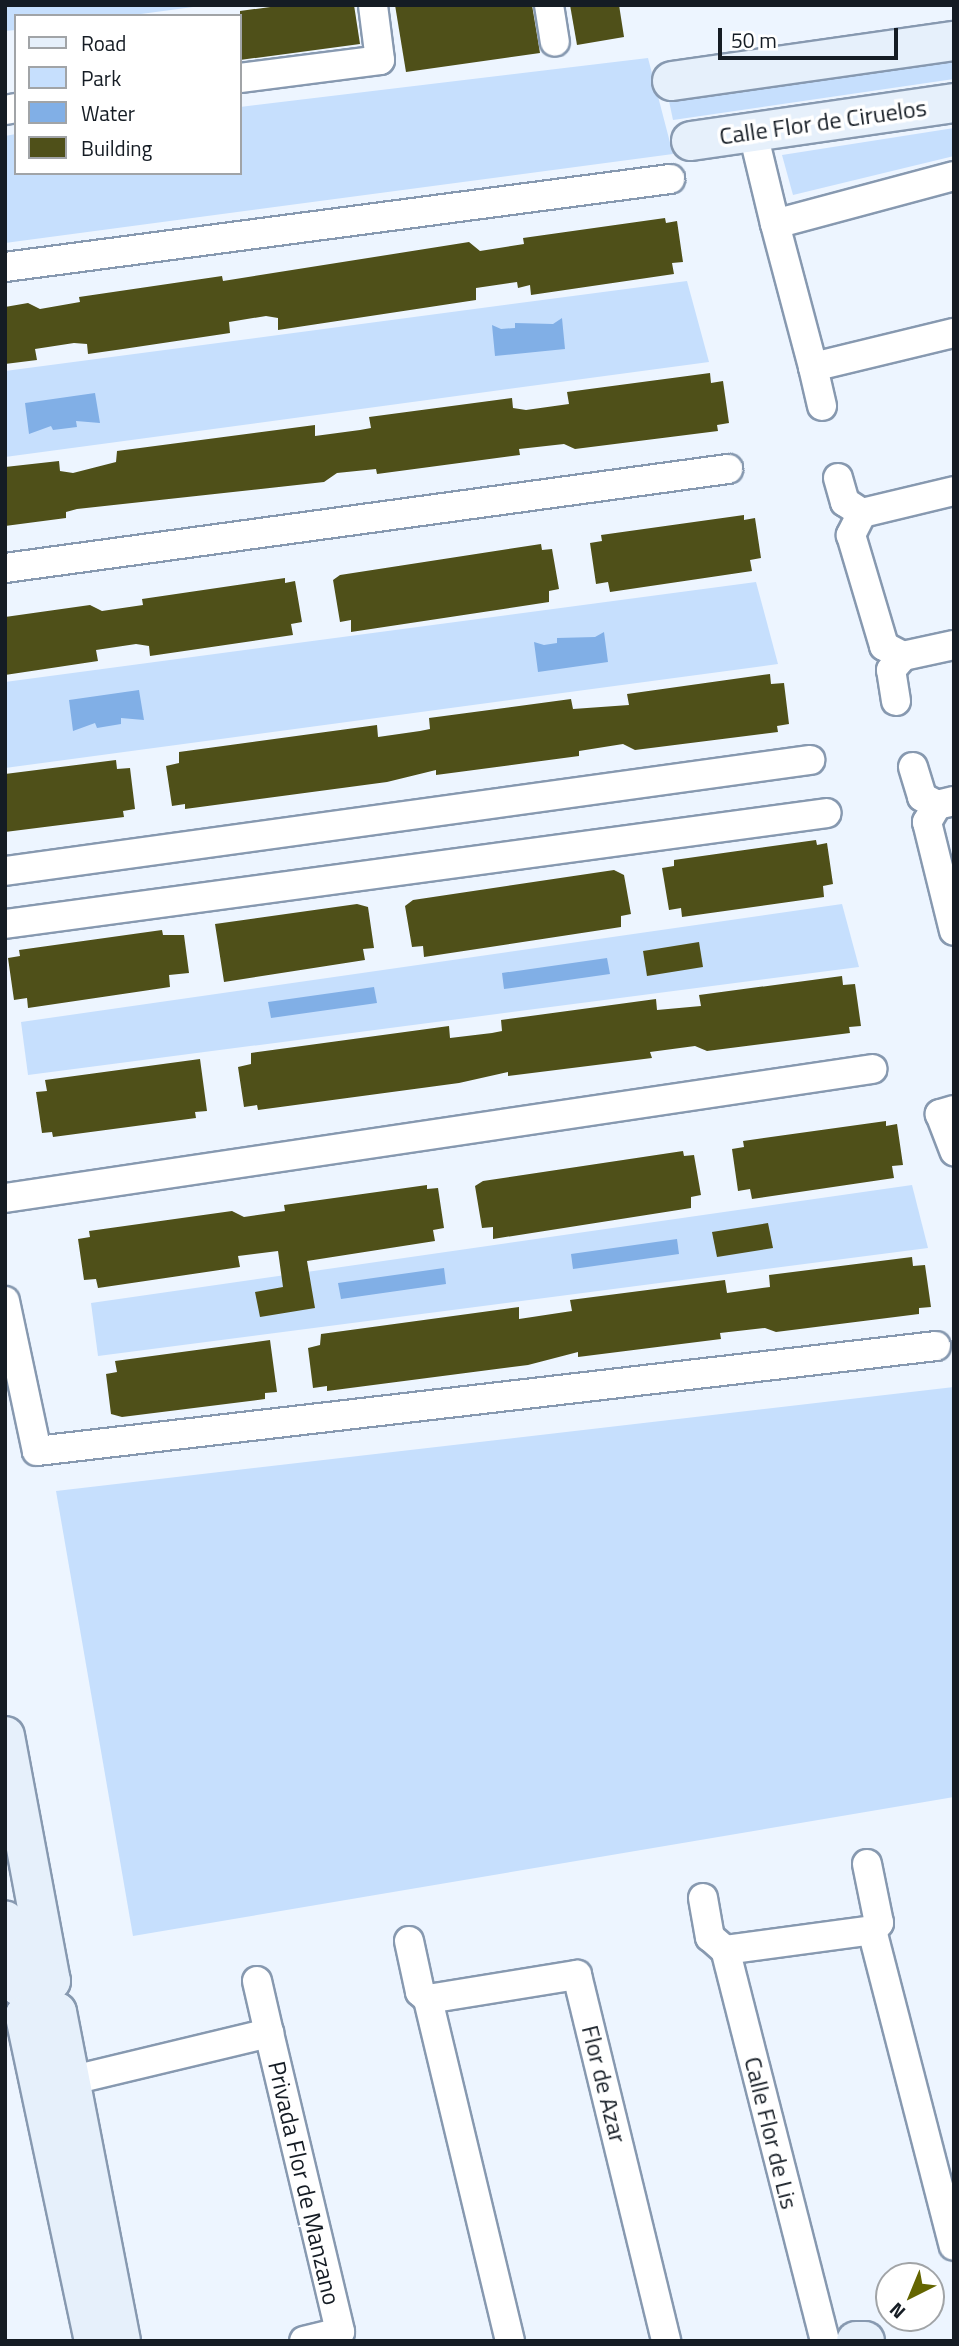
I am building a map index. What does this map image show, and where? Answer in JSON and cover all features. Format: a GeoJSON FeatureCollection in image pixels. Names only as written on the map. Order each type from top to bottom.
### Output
{"type":"FeatureCollection","features":[{"type":"Feature","properties":{"kind":"main road"},"geometry":{"type":"LineString","coordinates":[[672,81],[954,41]]}},
{"type":"Feature","properties":{"kind":"main road","name":"Calle Flor de Ciruelos"},"geometry":{"type":"LineString","coordinates":[[691,141],[954,103]]}},
{"type":"Feature","properties":{"kind":"main road"},"geometry":{"type":"LineString","coordinates":[[5,1735],[38,1998],[94,2341]]}},
{"type":"Feature","properties":{"kind":"main road"},"geometry":{"type":"LineString","coordinates":[[5,1920],[73,2080],[121,2341]]}},
{"type":"Feature","properties":{"kind":"main road"},"geometry":{"type":"LineString","coordinates":[[856,2341],[865,2341]]}},
{"type":"Feature","properties":{"kind":"street"},"geometry":{"type":"LineString","coordinates":[[242,78],[380,60],[373,5]]}},
{"type":"Feature","properties":{"kind":"street"},"geometry":{"type":"LineString","coordinates":[[549,5],[555,42]]}},
{"type":"Feature","properties":{"kind":"street"},"geometry":{"type":"LineString","coordinates":[[753,133],[822,406]]}},
{"type":"Feature","properties":{"kind":"street"},"geometry":{"type":"LineString","coordinates":[[775,224],[954,176]]}},
{"type":"Feature","properties":{"kind":"street"},"geometry":{"type":"LineString","coordinates":[[5,267],[670,179]]}},
{"type":"Feature","properties":{"kind":"street"},"geometry":{"type":"LineString","coordinates":[[813,367],[954,333]]}},
{"type":"Feature","properties":{"kind":"street"},"geometry":{"type":"LineString","coordinates":[[5,568],[728,469]]}},
{"type":"Feature","properties":{"kind":"street"},"geometry":{"type":"LineString","coordinates":[[838,478],[845,502],[862,513],[954,491]]}},
{"type":"Feature","properties":{"kind":"street"},"geometry":{"type":"LineString","coordinates":[[862,513],[850,535],[884,646],[903,656]]}},
{"type":"Feature","properties":{"kind":"street"},"geometry":{"type":"LineString","coordinates":[[896,701],[891,670],[903,656],[954,645]]}},
{"type":"Feature","properties":{"kind":"street"},"geometry":{"type":"LineString","coordinates":[[5,871],[810,760]]}},
{"type":"Feature","properties":{"kind":"street"},"geometry":{"type":"LineString","coordinates":[[913,767],[922,797],[946,803]]}},
{"type":"Feature","properties":{"kind":"street"},"geometry":{"type":"LineString","coordinates":[[946,803],[927,821],[954,931]]}},
{"type":"Feature","properties":{"kind":"street"},"geometry":{"type":"LineString","coordinates":[[5,924],[827,813]]}},
{"type":"Feature","properties":{"kind":"street"},"geometry":{"type":"LineString","coordinates":[[5,1198],[872,1069]]}},
{"type":"Feature","properties":{"kind":"street"},"geometry":{"type":"LineString","coordinates":[[954,1110],[940,1114],[954,1151]]}},
{"type":"Feature","properties":{"kind":"street"},"geometry":{"type":"LineString","coordinates":[[5,1301],[37,1451],[936,1346]]}},
{"type":"Feature","properties":{"kind":"street"},"geometry":{"type":"LineString","coordinates":[[725,1950],[872,1930],[878,1923],[867,1864]]}},
{"type":"Feature","properties":{"kind":"street","name":"Calle Flor de Lis"},"geometry":{"type":"LineString","coordinates":[[704,1898],[710,1937],[725,1950],[821,2328]]}},
{"type":"Feature","properties":{"kind":"street"},"geometry":{"type":"LineString","coordinates":[[872,1930],[954,2246]]}},
{"type":"Feature","properties":{"kind":"street"},"geometry":{"type":"LineString","coordinates":[[409,1941],[420,1992],[428,1999],[510,2341]]}},
{"type":"Feature","properties":{"kind":"street","name":"Flor de Azar"},"geometry":{"type":"LineString","coordinates":[[428,1999],[578,1975],[666,2341]]}},
{"type":"Feature","properties":{"kind":"street","name":"Privada Flor de Manzano"},"geometry":{"type":"LineString","coordinates":[[257,1981],[344,2336],[304,2341]]}},
{"type":"Feature","properties":{"kind":"street","name":"Privada Flor de Manzano"},"geometry":{"type":"LineString","coordinates":[[73,2080],[269,2034]]}},
{"type":"Feature","properties":{"kind":"green space"},"geometry":{"type":"Polygon","coordinates":[[[5,5],[208,5],[141,14],[14,14],[14,30],[5,31],[5,5]]]}},
{"type":"Feature","properties":{"kind":"green space"},"geometry":{"type":"Polygon","coordinates":[[[648,58],[673,154],[5,243],[5,136],[14,134],[14,175],[242,175],[242,107],[648,58]]]}},
{"type":"Feature","properties":{"kind":"green space"},"geometry":{"type":"Polygon","coordinates":[[[954,62],[954,79],[673,120],[669,101],[954,62]]]}},
{"type":"Feature","properties":{"kind":"green space"},"geometry":{"type":"Polygon","coordinates":[[[954,128],[954,156],[793,195],[782,155],[954,128]]]}},
{"type":"Feature","properties":{"kind":"green space"},"geometry":{"type":"Polygon","coordinates":[[[687,281],[709,362],[5,457],[5,371],[687,281]]]}},
{"type":"Feature","properties":{"kind":"green space"},"geometry":{"type":"Polygon","coordinates":[[[756,582],[778,664],[5,768],[5,682],[756,582]]]}},
{"type":"Feature","properties":{"kind":"green space"},"geometry":{"type":"Polygon","coordinates":[[[842,904],[859,967],[28,1075],[21,1022],[842,904]]]}},
{"type":"Feature","properties":{"kind":"green space"},"geometry":{"type":"Polygon","coordinates":[[[912,1185],[928,1248],[98,1356],[91,1303],[912,1185]]]}},
{"type":"Feature","properties":{"kind":"green space"},"geometry":{"type":"Polygon","coordinates":[[[954,1387],[954,1797],[133,1936],[56,1491],[954,1387]]]}},
{"type":"Feature","properties":{"kind":"water"},"geometry":{"type":"Polygon","coordinates":[[[562,318],[565,349],[495,356],[492,325],[501,329],[515,328],[515,323],[553,324],[562,318]]]}},
{"type":"Feature","properties":{"kind":"water"},"geometry":{"type":"Polygon","coordinates":[[[95,393],[100,423],[76,421],[77,427],[53,430],[51,426],[29,434],[25,403],[95,393]]]}},
{"type":"Feature","properties":{"kind":"water"},"geometry":{"type":"Polygon","coordinates":[[[604,632],[608,662],[538,672],[534,642],[544,645],[557,643],[557,638],[595,637],[604,632]]]}},
{"type":"Feature","properties":{"kind":"water"},"geometry":{"type":"Polygon","coordinates":[[[139,690],[144,720],[121,718],[121,724],[97,728],[95,723],[73,731],[69,700],[139,690]]]}},
{"type":"Feature","properties":{"kind":"water"},"geometry":{"type":"Polygon","coordinates":[[[607,958],[610,974],[504,989],[502,973],[607,958]]]}},
{"type":"Feature","properties":{"kind":"water"},"geometry":{"type":"Polygon","coordinates":[[[374,987],[377,1003],[271,1018],[268,1002],[374,987]]]}},
{"type":"Feature","properties":{"kind":"water"},"geometry":{"type":"Polygon","coordinates":[[[677,1239],[679,1254],[573,1269],[571,1254],[677,1239]]]}},
{"type":"Feature","properties":{"kind":"water"},"geometry":{"type":"Polygon","coordinates":[[[444,1268],[446,1284],[341,1299],[338,1283],[444,1268]]]}},
{"type":"Feature","properties":{"kind":"building"},"geometry":{"type":"Polygon","coordinates":[[[285,5],[354,5],[360,44],[242,60],[240,11],[285,5]]]}},
{"type":"Feature","properties":{"kind":"building"},"geometry":{"type":"Polygon","coordinates":[[[395,5],[532,5],[540,53],[406,72],[395,5]]]}},
{"type":"Feature","properties":{"kind":"building"},"geometry":{"type":"Polygon","coordinates":[[[570,5],[619,5],[624,37],[577,45],[570,5]]]}},
{"type":"Feature","properties":{"kind":"building"},"geometry":{"type":"Polygon","coordinates":[[[665,218],[666,223],[677,221],[683,262],[672,263],[674,274],[531,295],[530,285],[518,288],[517,282],[476,288],[476,300],[278,330],[278,318],[266,316],[229,322],[230,333],[88,354],[87,344],[74,343],[35,349],[37,360],[5,364],[5,307],[28,303],[40,309],[80,302],[79,297],[222,276],[223,281],[469,242],[480,251],[524,244],[523,238],[665,218]]]}},
{"type":"Feature","properties":{"kind":"building"},"geometry":{"type":"Polygon","coordinates":[[[710,373],[711,383],[723,381],[729,423],[717,425],[718,431],[575,449],[564,444],[519,449],[520,455],[377,474],[376,469],[337,473],[324,482],[77,509],[66,512],[66,518],[5,526],[5,467],[59,461],[60,471],[73,473],[116,462],[117,451],[315,425],[315,436],[360,430],[371,428],[369,417],[512,398],[513,408],[526,410],[569,404],[567,392],[710,373]]]}},
{"type":"Feature","properties":{"kind":"building"},"geometry":{"type":"Polygon","coordinates":[[[744,515],[744,520],[755,518],[761,558],[750,560],[752,571],[610,592],[608,582],[596,584],[590,543],[602,541],[601,535],[744,515]]]}},
{"type":"Feature","properties":{"kind":"building"},"geometry":{"type":"Polygon","coordinates":[[[541,544],[542,550],[552,549],[559,589],[549,591],[549,602],[351,632],[351,620],[340,622],[333,580],[340,575],[541,544]]]}},
{"type":"Feature","properties":{"kind":"building"},"geometry":{"type":"Polygon","coordinates":[[[285,578],[285,583],[295,581],[302,622],[291,624],[293,635],[150,656],[149,646],[136,644],[96,650],[98,661],[5,675],[5,617],[90,605],[102,611],[143,605],[142,599],[285,578]]]}},
{"type":"Feature","properties":{"kind":"building"},"geometry":{"type":"Polygon","coordinates":[[[770,674],[771,684],[784,683],[789,724],[777,726],[778,732],[635,750],[623,744],[579,751],[579,756],[436,775],[436,770],[387,782],[185,809],[185,804],[172,806],[166,766],[179,763],[179,752],[377,725],[378,737],[430,729],[429,718],[571,699],[573,709],[629,705],[627,694],[770,674]]]}},
{"type":"Feature","properties":{"kind":"building"},"geometry":{"type":"Polygon","coordinates":[[[116,760],[117,769],[130,768],[135,809],[123,811],[124,817],[5,832],[5,774],[116,760]]]}},
{"type":"Feature","properties":{"kind":"building"},"geometry":{"type":"Polygon","coordinates":[[[816,840],[817,845],[827,843],[833,884],[823,886],[824,897],[682,917],[681,908],[669,910],[662,868],[674,866],[674,860],[816,840]]]}},
{"type":"Feature","properties":{"kind":"building"},"geometry":{"type":"Polygon","coordinates":[[[614,870],[624,875],[631,914],[621,916],[621,927],[424,957],[423,946],[412,947],[405,906],[413,900],[614,870]]]}},
{"type":"Feature","properties":{"kind":"building"},"geometry":{"type":"Polygon","coordinates":[[[357,904],[368,907],[374,948],[363,949],[365,960],[224,982],[215,924],[357,904]]]}},
{"type":"Feature","properties":{"kind":"building"},"geometry":{"type":"Polygon","coordinates":[[[162,930],[163,935],[184,935],[189,973],[169,975],[170,987],[28,1008],[27,998],[14,1000],[8,958],[20,956],[19,950],[162,930]]]}},
{"type":"Feature","properties":{"kind":"building"},"geometry":{"type":"Polygon","coordinates":[[[699,942],[703,967],[647,976],[643,951],[699,942]]]}},
{"type":"Feature","properties":{"kind":"building"},"geometry":{"type":"Polygon","coordinates":[[[842,976],[843,985],[855,984],[861,1026],[849,1027],[850,1033],[707,1051],[695,1046],[650,1052],[652,1058],[508,1076],[508,1072],[459,1083],[258,1110],[257,1105],[244,1107],[238,1067],[251,1064],[251,1053],[449,1026],[450,1038],[492,1033],[502,1031],[501,1020],[656,999],[657,1010],[701,1006],[699,995],[842,976]]]}},
{"type":"Feature","properties":{"kind":"building"},"geometry":{"type":"Polygon","coordinates":[[[200,1059],[207,1111],[195,1112],[196,1118],[53,1137],[52,1132],[42,1133],[36,1092],[47,1091],[45,1080],[200,1059]]]}},
{"type":"Feature","properties":{"kind":"building"},"geometry":{"type":"Polygon","coordinates":[[[886,1121],[886,1126],[897,1124],[903,1165],[892,1166],[894,1178],[752,1199],[750,1189],[738,1191],[732,1149],[744,1147],[743,1141],[886,1121]]]}},
{"type":"Feature","properties":{"kind":"building"},"geometry":{"type":"Polygon","coordinates":[[[683,1151],[684,1156],[694,1155],[701,1195],[691,1197],[691,1208],[493,1239],[493,1227],[482,1228],[475,1186],[483,1181],[683,1151]]]}},
{"type":"Feature","properties":{"kind":"building"},"geometry":{"type":"Polygon","coordinates":[[[427,1185],[427,1189],[438,1188],[444,1228],[433,1230],[435,1241],[307,1261],[315,1308],[260,1317],[255,1292],[283,1287],[278,1251],[238,1256],[240,1267],[98,1288],[96,1279],[84,1280],[78,1239],[90,1237],[89,1231],[232,1211],[244,1217],[285,1211],[284,1205],[427,1185]]]}},
{"type":"Feature","properties":{"kind":"building"},"geometry":{"type":"Polygon","coordinates":[[[768,1223],[773,1248],[717,1257],[712,1232],[768,1223]]]}},
{"type":"Feature","properties":{"kind":"building"},"geometry":{"type":"Polygon","coordinates":[[[912,1257],[913,1266],[925,1265],[931,1307],[919,1308],[919,1314],[776,1332],[765,1328],[720,1333],[721,1339],[578,1357],[578,1352],[528,1365],[327,1391],[327,1386],[313,1388],[308,1348],[320,1345],[321,1334],[519,1307],[519,1319],[572,1311],[570,1300],[725,1280],[727,1293],[770,1287],[769,1275],[912,1257]]]}},
{"type":"Feature","properties":{"kind":"building"},"geometry":{"type":"Polygon","coordinates":[[[270,1340],[277,1392],[265,1393],[265,1399],[122,1417],[111,1414],[106,1374],[117,1372],[115,1361],[270,1340]]]}}]}
